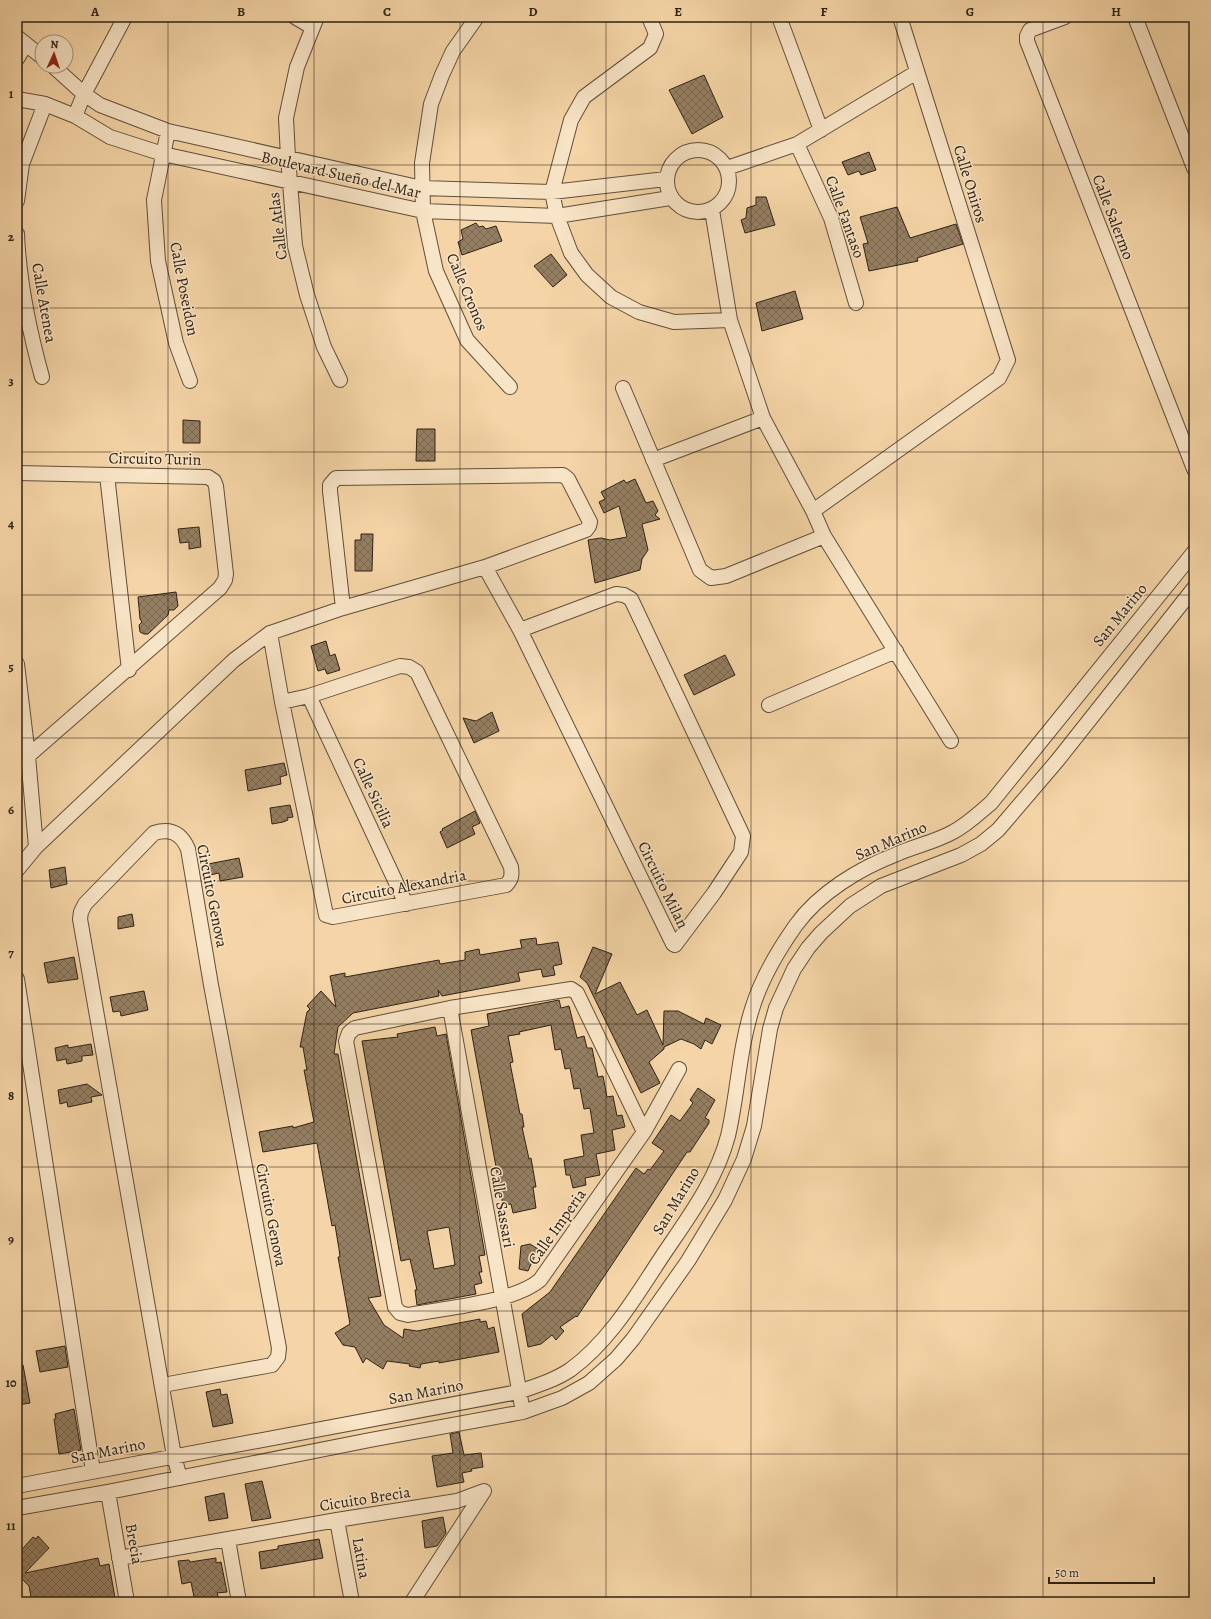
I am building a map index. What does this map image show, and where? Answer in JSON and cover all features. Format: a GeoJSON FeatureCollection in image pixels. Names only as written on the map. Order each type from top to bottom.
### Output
{"type":"FeatureCollection","features":[{"type":"Feature","properties":{"kind":"street"},"geometry":{"type":"LineString","coordinates":[[75,116],[84,94],[125,17]]}},
{"type":"Feature","properties":{"kind":"street"},"geometry":{"type":"LineString","coordinates":[[295,17],[314,22]]}},
{"type":"Feature","properties":{"kind":"street","name":"Calle Cronos"},"geometry":{"type":"LineString","coordinates":[[477,17],[453,51],[431,104],[422,163],[423,211],[436,271],[467,340],[510,387]]}},
{"type":"Feature","properties":{"kind":"street"},"geometry":{"type":"LineString","coordinates":[[649,17],[656,34],[650,48],[584,97],[571,120],[552,192],[556,216],[571,253],[587,275],[611,297],[639,312],[674,322],[730,320]]}},
{"type":"Feature","properties":{"kind":"street"},"geometry":{"type":"LineString","coordinates":[[779,17],[821,130]]}},
{"type":"Feature","properties":{"kind":"street","name":"Calle Oniros"},"geometry":{"type":"LineString","coordinates":[[813,511],[999,378],[1008,360],[900,17]]}},
{"type":"Feature","properties":{"kind":"street","name":"Calle Salermo"},"geometry":{"type":"LineString","coordinates":[[1065,17],[1030,30],[1027,36],[1027,41],[1190,446],[1194,469]]}},
{"type":"Feature","properties":{"kind":"street"},"geometry":{"type":"LineString","coordinates":[[1135,17],[1194,168]]}},
{"type":"Feature","properties":{"kind":"street","name":"Calle Atlas"},"geometry":{"type":"LineString","coordinates":[[314,22],[297,67],[286,118],[289,181],[295,246],[307,295],[324,346],[340,380]]}},
{"type":"Feature","properties":{"kind":"street"},"geometry":{"type":"LineString","coordinates":[[17,59],[22,40],[34,50]]}},
{"type":"Feature","properties":{"kind":"street"},"geometry":{"type":"LineString","coordinates":[[727,168],[798,144],[917,72]]}},
{"type":"Feature","properties":{"kind":"street","name":"Boulevard Sueño del Mar"},"geometry":{"type":"LineString","coordinates":[[62,74],[84,94],[100,105],[168,131],[422,188],[552,192],[666,179]]}},
{"type":"Feature","properties":{"kind":"street","name":"Boulevard Sueño del Mar"},"geometry":{"type":"LineString","coordinates":[[17,99],[45,104],[75,116],[110,137],[163,154],[423,211],[556,216],[670,198]]}},
{"type":"Feature","properties":{"kind":"street"},"geometry":{"type":"LineString","coordinates":[[17,201],[22,164],[45,104]]}},
{"type":"Feature","properties":{"kind":"street","name":"Calle Poseidon"},"geometry":{"type":"LineString","coordinates":[[168,131],[154,200],[158,261],[176,343],[190,381]]}},
{"type":"Feature","properties":{"kind":"street","name":"Calle Fantaso"},"geometry":{"type":"LineString","coordinates":[[798,144],[831,218],[856,303]]}},
{"type":"Feature","properties":{"kind":"street"},"geometry":{"type":"LineString","coordinates":[[701,149],[716,155],[727,168],[730,184],[725,200],[712,210],[696,213],[680,208],[670,198],[666,179],[672,163],[684,152],[701,149]]}},
{"type":"Feature","properties":{"kind":"street"},"geometry":{"type":"LineString","coordinates":[[712,210],[730,320],[763,418],[813,511],[824,536],[951,740]]}},
{"type":"Feature","properties":{"kind":"street","name":"Calle Atenea"},"geometry":{"type":"LineString","coordinates":[[17,234],[18,265],[33,345],[42,377]]}},
{"type":"Feature","properties":{"kind":"street"},"geometry":{"type":"LineString","coordinates":[[623,388],[700,570],[711,578],[726,576],[824,536]]}},
{"type":"Feature","properties":{"kind":"street"},"geometry":{"type":"LineString","coordinates":[[653,460],[763,418]]}},
{"type":"Feature","properties":{"kind":"street","name":"Circuito Turin"},"geometry":{"type":"LineString","coordinates":[[17,473],[201,476],[212,479],[216,486],[226,568],[225,580],[220,588],[129,670]]}},
{"type":"Feature","properties":{"kind":"street"},"geometry":{"type":"LineString","coordinates":[[28,756],[129,670],[107,475]]}},
{"type":"Feature","properties":{"kind":"street"},"geometry":{"type":"LineString","coordinates":[[17,870],[36,847],[234,660],[270,633],[343,608],[485,567],[586,530],[590,522],[568,479],[563,475],[336,478],[330,485],[330,491],[343,608]]}},
{"type":"Feature","properties":{"kind":"street","name":"San Marino"},"geometry":{"type":"LineString","coordinates":[[17,1486],[518,1392],[549,1381],[568,1371],[584,1358],[616,1325],[704,1194],[719,1162],[727,1138],[746,1031],[753,1006],[766,974],[796,924],[830,892],[862,870],[895,854],[936,840],[954,832],[970,821],[991,803],[1194,552]]}},
{"type":"Feature","properties":{"kind":"street","name":"Circuito Milan"},"geometry":{"type":"LineString","coordinates":[[485,567],[520,630],[672,944],[675,945],[714,893],[741,852],[743,836],[631,599],[624,595],[616,594],[520,630]]}},
{"type":"Feature","properties":{"kind":"street"},"geometry":{"type":"LineString","coordinates":[[17,1508],[108,1492],[523,1412],[562,1398],[589,1382],[616,1359],[633,1339],[688,1260],[725,1200],[736,1179],[754,1126],[770,1029],[776,1008],[794,969],[808,948],[821,933],[850,906],[881,886],[961,855],[981,844],[998,830],[1057,761],[1194,588]]}},
{"type":"Feature","properties":{"kind":"street","name":"Circuito Alexandria"},"geometry":{"type":"LineString","coordinates":[[270,633],[282,702],[326,915],[333,917],[406,904],[506,885],[510,881],[512,874],[511,867],[417,672],[409,667],[400,666],[309,696]]}},
{"type":"Feature","properties":{"kind":"street"},"geometry":{"type":"LineString","coordinates":[[770,705],[896,650]]}},
{"type":"Feature","properties":{"kind":"street"},"geometry":{"type":"LineString","coordinates":[[17,664],[28,756],[36,847]]}},
{"type":"Feature","properties":{"kind":"street"},"geometry":{"type":"LineString","coordinates":[[282,702],[309,696]]}},
{"type":"Feature","properties":{"kind":"street","name":"Calle Sicilia"},"geometry":{"type":"LineString","coordinates":[[309,696],[406,904]]}},
{"type":"Feature","properties":{"kind":"street","name":"Circuito Genova"},"geometry":{"type":"LineString","coordinates":[[163,1385],[272,1365],[278,1357],[279,1348],[211,985],[188,849],[184,840],[179,834],[163,830],[154,833],[85,904],[81,912],[80,919],[163,1385],[174,1456],[180,1478]]}},
{"type":"Feature","properties":{"kind":"street"},"geometry":{"type":"LineString","coordinates":[[17,979],[93,1471]]}},
{"type":"Feature","properties":{"kind":"street"},"geometry":{"type":"LineString","coordinates":[[450,1008],[571,989],[577,993],[644,1132]]}},
{"type":"Feature","properties":{"kind":"street","name":"Calle Imperia"},"geometry":{"type":"LineString","coordinates":[[450,1008],[355,1028],[349,1033],[346,1040],[395,1308],[400,1313],[408,1315],[501,1298],[532,1287],[540,1280],[644,1132],[679,1069]]}},
{"type":"Feature","properties":{"kind":"street","name":"Calle Sassari"},"geometry":{"type":"LineString","coordinates":[[450,1008],[501,1298],[523,1412]]}},
{"type":"Feature","properties":{"kind":"street"},"geometry":{"type":"LineString","coordinates":[[616,1325],[633,1339]]}},
{"type":"Feature","properties":{"kind":"street","name":"Cicuito Brecia"},"geometry":{"type":"LineString","coordinates":[[119,1558],[337,1520],[457,1501],[484,1491],[412,1602]]}},
{"type":"Feature","properties":{"kind":"street","name":"Brecia"},"geometry":{"type":"LineString","coordinates":[[108,1492],[127,1602]]}},
{"type":"Feature","properties":{"kind":"street","name":"Latina"},"geometry":{"type":"LineString","coordinates":[[337,1520],[352,1602]]}},
{"type":"Feature","properties":{"kind":"street"},"geometry":{"type":"LineString","coordinates":[[228,1540],[239,1602]]}},
{"type":"Feature","properties":{"kind":"building"},"geometry":{"type":"Polygon","coordinates":[[[704,75],[723,117],[692,134],[669,90],[704,75]]]}},
{"type":"Feature","properties":{"kind":"building"},"geometry":{"type":"Polygon","coordinates":[[[869,152],[876,170],[861,175],[859,171],[848,175],[842,162],[869,152]]]}},
{"type":"Feature","properties":{"kind":"building"},"geometry":{"type":"Polygon","coordinates":[[[756,197],[766,197],[775,225],[745,233],[741,220],[746,218],[747,208],[756,205],[756,197]]]}},
{"type":"Feature","properties":{"kind":"building"},"geometry":{"type":"Polygon","coordinates":[[[897,207],[910,238],[956,224],[963,244],[917,258],[918,261],[869,271],[863,244],[868,243],[860,217],[897,207]]]}},
{"type":"Feature","properties":{"kind":"building"},"geometry":{"type":"Polygon","coordinates":[[[476,223],[479,227],[483,226],[486,229],[496,226],[502,241],[462,255],[458,242],[463,239],[461,230],[476,223]]]}},
{"type":"Feature","properties":{"kind":"building"},"geometry":{"type":"Polygon","coordinates":[[[551,254],[567,275],[553,287],[534,266],[551,254]]]}},
{"type":"Feature","properties":{"kind":"building"},"geometry":{"type":"Polygon","coordinates":[[[795,291],[803,319],[762,331],[756,303],[795,291]]]}},
{"type":"Feature","properties":{"kind":"building"},"geometry":{"type":"Polygon","coordinates":[[[183,420],[200,421],[200,443],[183,443],[183,420]]]}},
{"type":"Feature","properties":{"kind":"building"},"geometry":{"type":"Polygon","coordinates":[[[417,429],[435,429],[435,461],[416,461],[417,429]]]}},
{"type":"Feature","properties":{"kind":"building"},"geometry":{"type":"Polygon","coordinates":[[[635,479],[646,503],[653,501],[658,511],[655,515],[660,519],[642,524],[648,550],[642,559],[640,570],[595,583],[588,540],[601,538],[610,540],[627,537],[619,506],[604,513],[599,502],[605,499],[601,492],[624,480],[626,483],[635,479]]]}},
{"type":"Feature","properties":{"kind":"building"},"geometry":{"type":"Polygon","coordinates":[[[199,527],[201,547],[189,549],[189,542],[180,543],[178,529],[199,527]]]}},
{"type":"Feature","properties":{"kind":"building"},"geometry":{"type":"Polygon","coordinates":[[[361,534],[373,534],[372,571],[355,571],[355,540],[361,540],[361,534]]]}},
{"type":"Feature","properties":{"kind":"building"},"geometry":{"type":"Polygon","coordinates":[[[176,592],[178,606],[174,610],[169,610],[168,615],[148,634],[140,632],[139,625],[142,622],[140,619],[138,597],[176,592]]]}},
{"type":"Feature","properties":{"kind":"building"},"geometry":{"type":"Polygon","coordinates":[[[326,641],[330,656],[335,654],[340,670],[327,674],[325,669],[318,671],[311,646],[326,641]]]}},
{"type":"Feature","properties":{"kind":"building"},"geometry":{"type":"Polygon","coordinates":[[[725,655],[735,675],[694,695],[684,675],[725,655]]]}},
{"type":"Feature","properties":{"kind":"building"},"geometry":{"type":"Polygon","coordinates":[[[492,712],[499,731],[474,743],[463,718],[476,721],[492,712]]]}},
{"type":"Feature","properties":{"kind":"building"},"geometry":{"type":"Polygon","coordinates":[[[284,763],[287,775],[280,777],[281,784],[248,791],[245,770],[284,763]]]}},
{"type":"Feature","properties":{"kind":"building"},"geometry":{"type":"Polygon","coordinates":[[[290,805],[293,817],[287,818],[288,820],[283,822],[272,824],[270,808],[290,805]]]}},
{"type":"Feature","properties":{"kind":"building"},"geometry":{"type":"Polygon","coordinates":[[[475,811],[480,823],[472,827],[475,834],[447,848],[440,832],[443,830],[442,829],[475,811]]]}},
{"type":"Feature","properties":{"kind":"building"},"geometry":{"type":"Polygon","coordinates":[[[239,858],[243,877],[220,881],[219,873],[210,875],[208,864],[239,858]]]}},
{"type":"Feature","properties":{"kind":"building"},"geometry":{"type":"Polygon","coordinates":[[[65,867],[67,884],[51,888],[49,870],[65,867]]]}},
{"type":"Feature","properties":{"kind":"building"},"geometry":{"type":"Polygon","coordinates":[[[132,914],[134,926],[118,929],[118,917],[132,914]]]}},
{"type":"Feature","properties":{"kind":"building"},"geometry":{"type":"Polygon","coordinates":[[[536,938],[537,945],[558,942],[562,964],[553,966],[555,975],[543,977],[541,969],[518,973],[520,981],[442,996],[438,990],[439,996],[353,1013],[338,1027],[334,1054],[338,1054],[381,1296],[368,1298],[384,1325],[403,1338],[404,1329],[417,1331],[480,1319],[480,1322],[486,1321],[488,1329],[494,1327],[499,1352],[439,1363],[439,1361],[421,1364],[420,1368],[409,1366],[410,1364],[387,1361],[383,1369],[366,1358],[363,1363],[355,1347],[343,1345],[335,1333],[350,1324],[338,1257],[340,1257],[335,1225],[332,1226],[317,1143],[263,1152],[259,1132],[293,1126],[293,1128],[314,1122],[304,1070],[307,1070],[303,1047],[300,1047],[307,1012],[310,1009],[307,1006],[321,991],[336,1007],[330,976],[345,973],[345,977],[439,960],[440,964],[465,960],[465,952],[479,949],[480,955],[522,948],[520,940],[536,938]]]}},
{"type":"Feature","properties":{"kind":"building"},"geometry":{"type":"Polygon","coordinates":[[[593,947],[612,954],[595,994],[620,982],[637,1015],[647,1010],[663,1045],[664,1011],[678,1011],[704,1024],[706,1018],[721,1025],[712,1044],[705,1040],[701,1049],[694,1044],[681,1039],[664,1047],[664,1049],[649,1062],[660,1083],[641,1093],[587,983],[580,977],[593,947]]]}},
{"type":"Feature","properties":{"kind":"building"},"geometry":{"type":"Polygon","coordinates":[[[74,957],[78,979],[48,983],[44,963],[74,957]]]}},
{"type":"Feature","properties":{"kind":"building"},"geometry":{"type":"Polygon","coordinates":[[[144,991],[148,1010],[121,1016],[120,1011],[113,1012],[110,997],[144,991]]]}},
{"type":"Feature","properties":{"kind":"building"},"geometry":{"type":"Polygon","coordinates":[[[559,1000],[561,1008],[569,1006],[577,1038],[584,1036],[587,1048],[592,1048],[598,1077],[603,1076],[607,1097],[613,1096],[617,1116],[622,1115],[625,1127],[612,1130],[615,1150],[596,1154],[600,1175],[585,1178],[586,1185],[573,1188],[570,1175],[566,1175],[564,1160],[584,1156],[581,1135],[594,1133],[590,1108],[584,1109],[580,1088],[574,1089],[570,1068],[565,1069],[561,1049],[555,1050],[551,1025],[508,1036],[513,1062],[510,1063],[520,1114],[522,1114],[524,1127],[522,1127],[529,1159],[531,1158],[536,1187],[533,1187],[536,1208],[513,1213],[511,1204],[503,1205],[471,1030],[489,1026],[487,1014],[559,1000]]]}},
{"type":"Feature","properties":{"kind":"building"},"geometry":{"type":"Polygon","coordinates":[[[435,1027],[437,1036],[446,1034],[485,1255],[479,1256],[482,1272],[479,1272],[482,1283],[474,1285],[476,1294],[417,1305],[415,1290],[417,1290],[410,1259],[401,1261],[362,1041],[398,1037],[397,1034],[435,1027]],[[449,1227],[427,1231],[434,1269],[455,1265],[449,1227]]]}},
{"type":"Feature","properties":{"kind":"building"},"geometry":{"type":"Polygon","coordinates":[[[91,1044],[93,1055],[82,1056],[82,1061],[67,1064],[66,1059],[57,1061],[55,1048],[68,1045],[68,1048],[91,1044]]]}},
{"type":"Feature","properties":{"kind":"building"},"geometry":{"type":"Polygon","coordinates":[[[87,1084],[102,1095],[91,1097],[92,1102],[68,1107],[67,1102],[60,1104],[58,1090],[87,1084]]]}},
{"type":"Feature","properties":{"kind":"building"},"geometry":{"type":"Polygon","coordinates":[[[698,1088],[715,1100],[705,1118],[709,1120],[709,1123],[690,1152],[687,1152],[577,1317],[576,1316],[560,1327],[564,1331],[556,1340],[552,1335],[541,1344],[528,1347],[522,1314],[550,1292],[636,1168],[644,1174],[648,1169],[650,1170],[664,1151],[652,1143],[671,1115],[680,1121],[693,1103],[690,1100],[698,1088]]]}},
{"type":"Feature","properties":{"kind":"building"},"geometry":{"type":"Polygon","coordinates":[[[530,1244],[538,1249],[528,1271],[519,1269],[521,1246],[530,1244]]]}},
{"type":"Feature","properties":{"kind":"building"},"geometry":{"type":"Polygon","coordinates":[[[65,1346],[68,1367],[40,1372],[36,1351],[65,1346]]]}},
{"type":"Feature","properties":{"kind":"building"},"geometry":{"type":"Polygon","coordinates":[[[17,1365],[23,1365],[30,1403],[17,1405],[17,1365]]]}},
{"type":"Feature","properties":{"kind":"building"},"geometry":{"type":"Polygon","coordinates":[[[220,1389],[221,1395],[227,1394],[233,1423],[213,1427],[206,1392],[220,1389]]]}},
{"type":"Feature","properties":{"kind":"building"},"geometry":{"type":"Polygon","coordinates":[[[74,1409],[81,1450],[59,1454],[54,1419],[56,1419],[55,1414],[74,1409]]]}},
{"type":"Feature","properties":{"kind":"building"},"geometry":{"type":"Polygon","coordinates":[[[459,1432],[464,1455],[481,1453],[483,1467],[471,1469],[472,1471],[462,1473],[464,1482],[437,1487],[432,1456],[453,1453],[450,1434],[459,1432]]]}},
{"type":"Feature","properties":{"kind":"building"},"geometry":{"type":"Polygon","coordinates":[[[262,1481],[271,1518],[252,1521],[245,1484],[262,1481]]]}},
{"type":"Feature","properties":{"kind":"building"},"geometry":{"type":"Polygon","coordinates":[[[224,1493],[228,1518],[209,1521],[205,1497],[224,1493]]]}},
{"type":"Feature","properties":{"kind":"building"},"geometry":{"type":"Polygon","coordinates":[[[443,1517],[446,1533],[437,1546],[425,1548],[422,1521],[443,1517]]]}},
{"type":"Feature","properties":{"kind":"building"},"geometry":{"type":"Polygon","coordinates":[[[38,1536],[49,1548],[25,1573],[98,1558],[100,1566],[109,1564],[115,1598],[93,1602],[32,1602],[29,1586],[21,1578],[17,1582],[17,1555],[33,1537],[36,1539],[38,1536]]]}},
{"type":"Feature","properties":{"kind":"building"},"geometry":{"type":"Polygon","coordinates":[[[319,1539],[323,1558],[261,1569],[259,1552],[278,1549],[278,1546],[319,1539]]]}},
{"type":"Feature","properties":{"kind":"building"},"geometry":{"type":"Polygon","coordinates":[[[216,1558],[216,1563],[221,1562],[227,1592],[217,1593],[219,1599],[195,1602],[191,1582],[182,1584],[178,1561],[189,1560],[190,1562],[216,1558]]]}}]}
